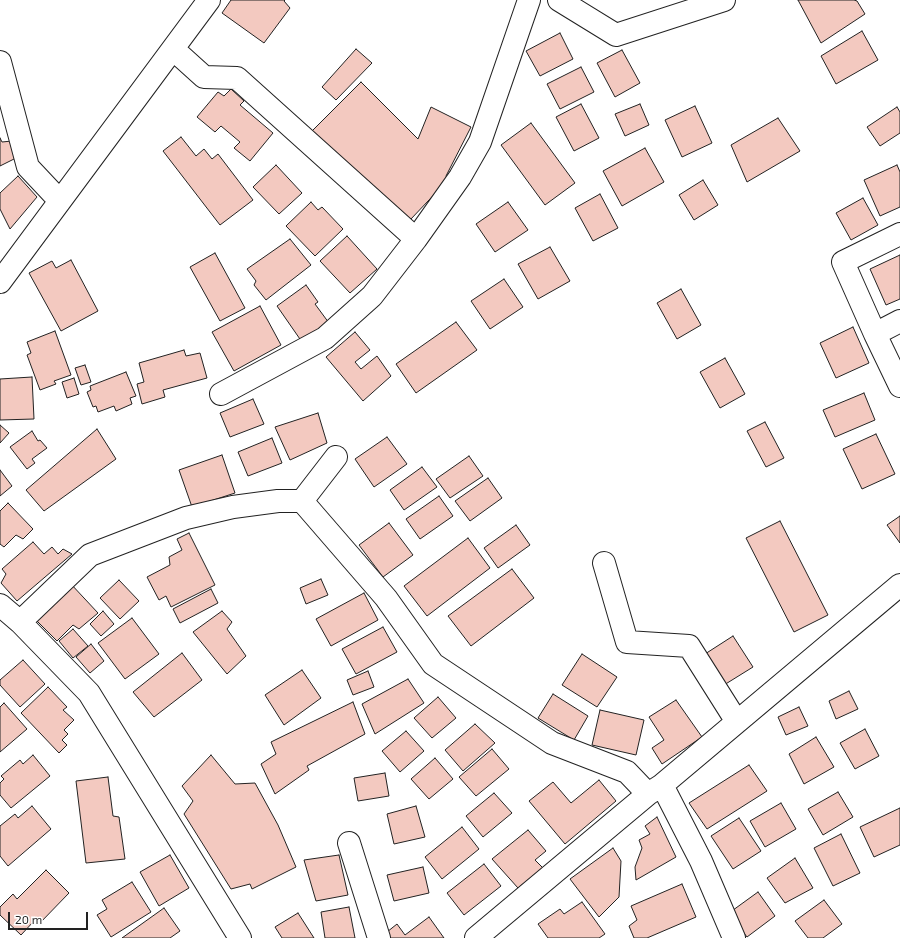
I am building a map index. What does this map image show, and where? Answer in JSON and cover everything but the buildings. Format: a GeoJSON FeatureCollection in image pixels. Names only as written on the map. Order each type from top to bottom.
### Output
{"type":"FeatureCollection","features":[{"type":"Feature","properties":{"kind":"street"},"geometry":{"type":"LineString","coordinates":[[0,282],[210,0]]}},
{"type":"Feature","properties":{"kind":"street"},"geometry":{"type":"LineString","coordinates":[[221,394],[325,338],[372,296],[416,239],[460,177],[480,142],[529,0]]}},
{"type":"Feature","properties":{"kind":"street"},"geometry":{"type":"LineString","coordinates":[[559,0],[616,35],[724,0]]}},
{"type":"Feature","properties":{"kind":"street"},"geometry":{"type":"LineString","coordinates":[[173,49],[204,77],[237,78],[416,239]]}},
{"type":"Feature","properties":{"kind":"street"},"geometry":{"type":"LineString","coordinates":[[0,62],[28,166],[60,201]]}},
{"type":"Feature","properties":{"kind":"street"},"geometry":{"type":"LineString","coordinates":[[900,234],[843,262],[874,334],[900,386]]}},
{"type":"Feature","properties":{"kind":"street"},"geometry":{"type":"LineString","coordinates":[[874,334],[900,321]]}},
{"type":"Feature","properties":{"kind":"street"},"geometry":{"type":"LineString","coordinates":[[20,622],[90,555],[186,518],[233,507],[278,501],[302,500],[336,457]]}},
{"type":"Feature","properties":{"kind":"street"},"geometry":{"type":"LineString","coordinates":[[302,500],[386,598],[433,664],[552,743],[627,772],[655,790],[701,861],[734,938]]}},
{"type":"Feature","properties":{"kind":"street"},"geometry":{"type":"LineString","coordinates":[[604,563],[627,642],[689,646],[737,722]]}},
{"type":"Feature","properties":{"kind":"street"},"geometry":{"type":"LineString","coordinates":[[476,938],[900,585]]}},
{"type":"Feature","properties":{"kind":"street"},"geometry":{"type":"LineString","coordinates":[[0,605],[20,622],[89,693],[240,938]]}},
{"type":"Feature","properties":{"kind":"street"},"geometry":{"type":"LineString","coordinates":[[349,843],[379,938]]}}]}
